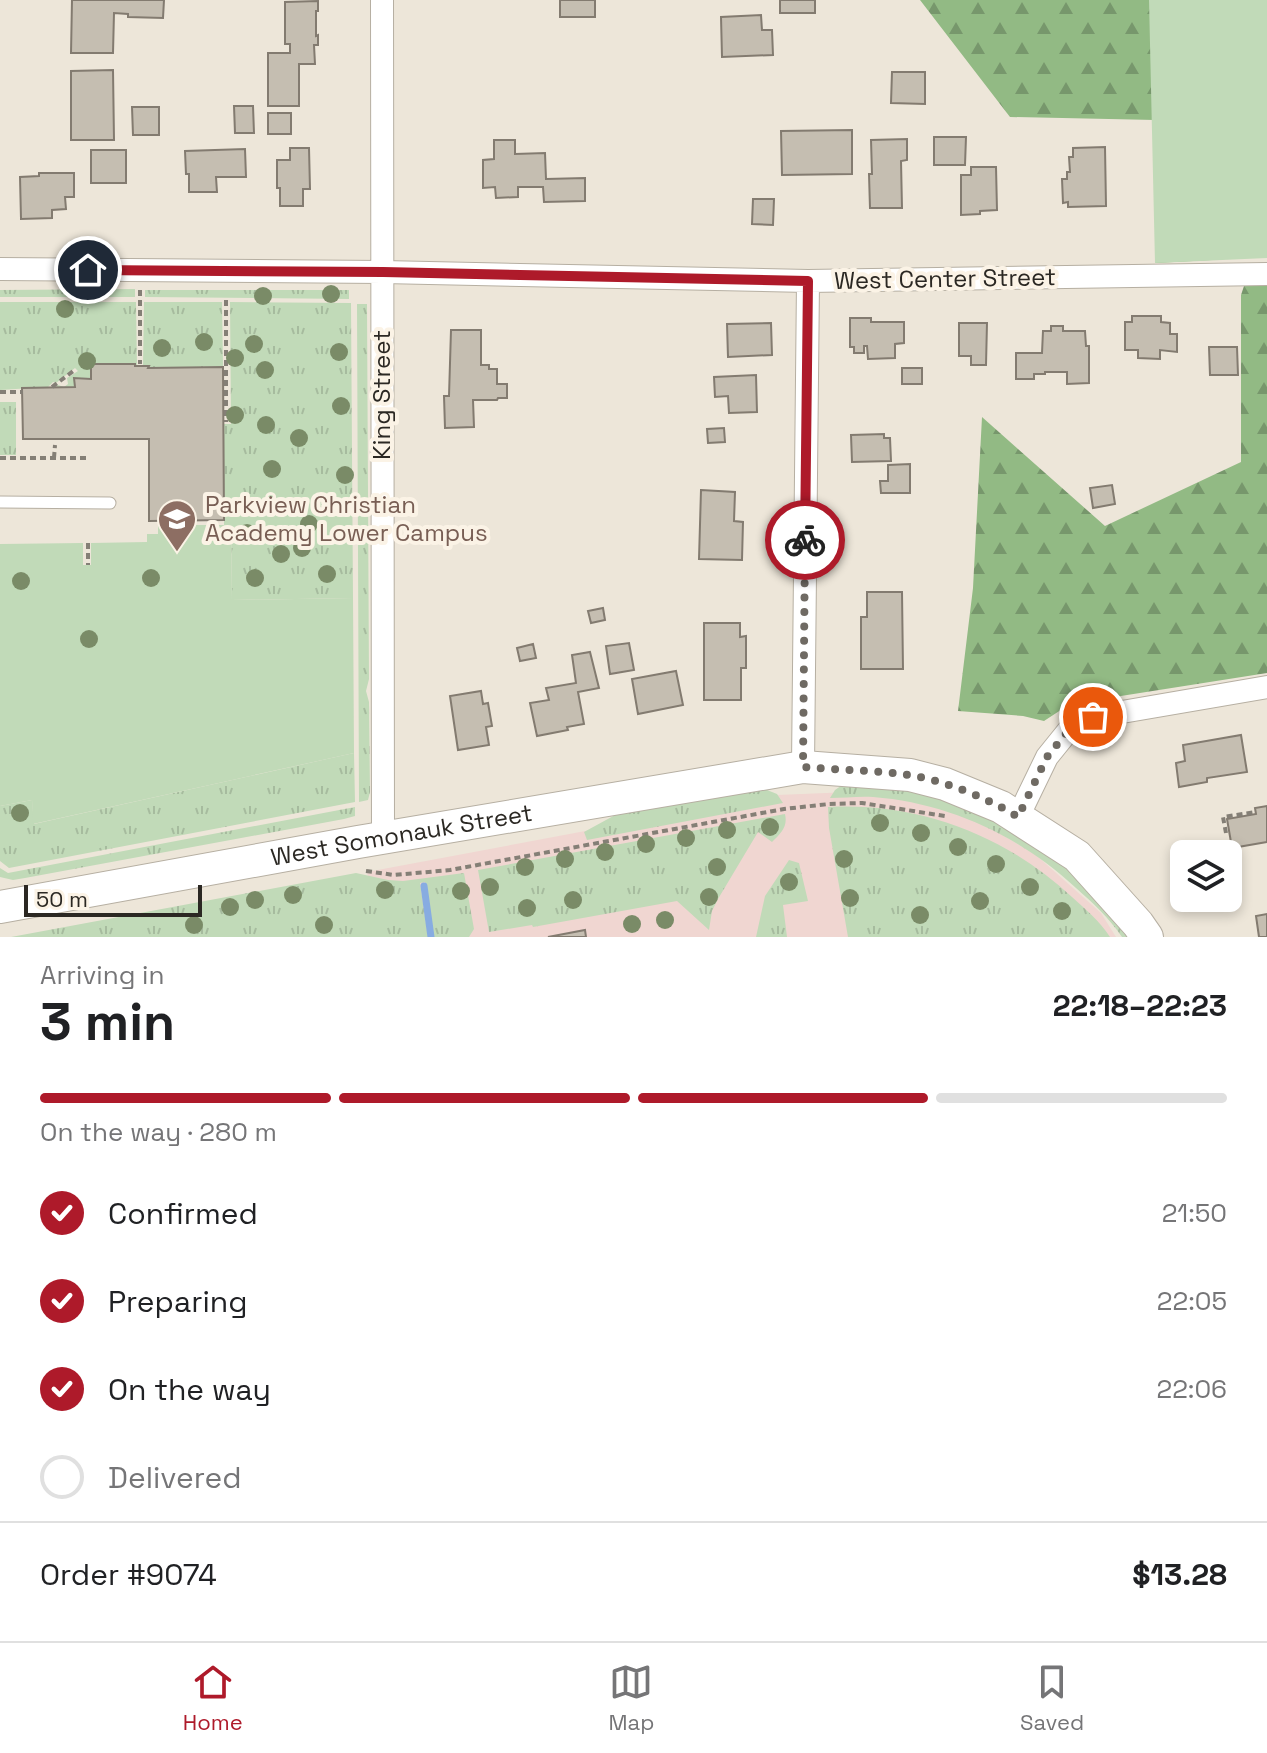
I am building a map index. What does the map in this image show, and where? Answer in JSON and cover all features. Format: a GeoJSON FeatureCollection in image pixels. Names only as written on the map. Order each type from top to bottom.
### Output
{"type":"FeatureCollection","features":[{"type":"Feature","properties":{"kind":"street","name":"King Street"},"geometry":{"type":"LineString","coordinates":[[382,0],[383,838]]}},
{"type":"Feature","properties":{"kind":"street","name":"West Center Street"},"geometry":{"type":"LineString","coordinates":[[0,269],[383,272],[808,281],[1267,274]]}},
{"type":"Feature","properties":{"kind":"street"},"geometry":{"type":"LineString","coordinates":[[803,767],[808,281]]}},
{"type":"Feature","properties":{"kind":"street"},"geometry":{"type":"LineString","coordinates":[[1018,817],[1047,757],[1068,731],[1093,717],[1267,687]]}},
{"type":"Feature","properties":{"kind":"street","name":"West Somonauk Street"},"geometry":{"type":"LineString","coordinates":[[0,907],[803,767],[910,775],[945,784],[1001,807],[1077,856],[1147,937]]}},
{"type":"Feature","properties":{"kind":"lane"},"geometry":{"type":"LineString","coordinates":[[0,502],[110,503]]}},
{"type":"Feature","properties":{"kind":"path"},"geometry":{"type":"LineString","coordinates":[[140,300],[140,364]]}},
{"type":"Feature","properties":{"kind":"path"},"geometry":{"type":"LineString","coordinates":[[226,300],[226,422]]}},
{"type":"Feature","properties":{"kind":"path"},"geometry":{"type":"LineString","coordinates":[[52,387],[76,369]]}},
{"type":"Feature","properties":{"kind":"path"},"geometry":{"type":"LineString","coordinates":[[0,392],[23,392]]}},
{"type":"Feature","properties":{"kind":"path"},"geometry":{"type":"LineString","coordinates":[[54,458],[55,445]]}},
{"type":"Feature","properties":{"kind":"path"},"geometry":{"type":"LineString","coordinates":[[0,458],[87,458]]}},
{"type":"Feature","properties":{"kind":"path"},"geometry":{"type":"LineString","coordinates":[[88,543],[88,565]]}},
{"type":"Feature","properties":{"kind":"path"},"geometry":{"type":"LineString","coordinates":[[359,870],[394,875],[450,870],[784,809],[829,804],[862,803],[942,815],[955,820]]}},
{"type":"Feature","properties":{"kind":"path"},"geometry":{"type":"LineString","coordinates":[[1226,833],[1223,817],[1256,812]]}},
{"type":"Feature","properties":{"kind":"shaded area"},"geometry":{"type":"Polygon","coordinates":[[[875,791],[973,817],[1036,855],[1101,913],[1116,937],[381,937],[367,872],[777,795],[875,791]]]}},
{"type":"Feature","properties":{"kind":"green space"},"geometry":{"type":"Polygon","coordinates":[[[920,0],[1255,0],[1267,222],[1212,260],[1155,263],[1155,120],[1010,117],[920,0]]]}},
{"type":"Feature","properties":{"kind":"green space"},"geometry":{"type":"Polygon","coordinates":[[[1149,0],[1267,0],[1267,258],[1155,263],[1149,0]]]}},
{"type":"Feature","properties":{"kind":"green space"},"geometry":{"type":"Polygon","coordinates":[[[1244,286],[1267,286],[1267,673],[1070,704],[1044,721],[1023,716],[958,711],[973,588],[982,417],[1105,526],[1241,462],[1241,295],[1244,286]]]}},
{"type":"Feature","properties":{"kind":"green space"},"geometry":{"type":"Polygon","coordinates":[[[135,289],[135,297],[0,297],[0,290],[135,289]]]}},
{"type":"Feature","properties":{"kind":"green space"},"geometry":{"type":"Polygon","coordinates":[[[145,290],[349,290],[349,299],[145,297],[145,290]]]}},
{"type":"Feature","properties":{"kind":"green space"},"geometry":{"type":"Polygon","coordinates":[[[0,302],[136,302],[137,367],[134,364],[92,364],[91,379],[74,378],[75,387],[64,387],[68,384],[67,378],[78,371],[75,368],[48,387],[0,390],[0,302]]]}},
{"type":"Feature","properties":{"kind":"green space"},"geometry":{"type":"Polygon","coordinates":[[[144,302],[222,302],[223,367],[143,366],[144,302]]]}},
{"type":"Feature","properties":{"kind":"green space"},"geometry":{"type":"Polygon","coordinates":[[[230,302],[351,303],[353,598],[232,600],[231,525],[224,525],[223,424],[231,424],[230,302]]]}},
{"type":"Feature","properties":{"kind":"green space"},"geometry":{"type":"Polygon","coordinates":[[[357,304],[367,304],[369,679],[366,691],[369,702],[370,792],[368,800],[359,802],[357,304]]]}},
{"type":"Feature","properties":{"kind":"green space"},"geometry":{"type":"Polygon","coordinates":[[[0,402],[16,402],[16,455],[0,455],[0,402]]]}},
{"type":"Feature","properties":{"kind":"green space"},"geometry":{"type":"Polygon","coordinates":[[[158,525],[231,525],[232,600],[353,598],[354,753],[33,824],[32,800],[0,806],[0,544],[83,543],[83,565],[91,565],[91,543],[147,542],[147,534],[158,534],[158,525]]]}},
{"type":"Feature","properties":{"kind":"green space"},"geometry":{"type":"Polygon","coordinates":[[[354,753],[355,802],[9,868],[0,861],[0,806],[32,800],[34,824],[354,753]]]}},
{"type":"Feature","properties":{"kind":"green space"},"geometry":{"type":"Polygon","coordinates":[[[845,783],[907,786],[978,810],[1068,867],[1132,937],[1122,937],[1100,911],[1054,869],[1007,838],[982,825],[929,806],[873,797],[830,798],[845,783]]]}},
{"type":"Feature","properties":{"kind":"green space"},"geometry":{"type":"Polygon","coordinates":[[[762,788],[777,794],[783,803],[587,840],[584,832],[617,814],[762,788]]]}},
{"type":"Feature","properties":{"kind":"green space"},"geometry":{"type":"Polygon","coordinates":[[[355,807],[355,816],[344,819],[25,878],[13,880],[0,877],[0,868],[8,873],[355,807]]]}},
{"type":"Feature","properties":{"kind":"green space"},"geometry":{"type":"Polygon","coordinates":[[[828,807],[895,810],[928,817],[989,840],[1046,875],[1092,916],[1110,937],[848,937],[828,807]]]}},
{"type":"Feature","properties":{"kind":"green space"},"geometry":{"type":"Polygon","coordinates":[[[785,814],[785,826],[772,842],[758,832],[712,911],[709,930],[677,901],[489,932],[478,870],[785,814]]]}},
{"type":"Feature","properties":{"kind":"green space"},"geometry":{"type":"Polygon","coordinates":[[[789,860],[799,863],[808,901],[783,905],[787,937],[756,937],[765,896],[789,860]]]}},
{"type":"Feature","properties":{"kind":"green space"},"geometry":{"type":"Polygon","coordinates":[[[356,873],[403,881],[464,873],[474,929],[469,937],[433,937],[425,882],[420,883],[428,937],[11,937],[356,873]]]}},
{"type":"Feature","properties":{"kind":"building"},"geometry":{"type":"Polygon","coordinates":[[[72,0],[164,0],[163,18],[128,17],[128,14],[114,13],[113,53],[71,53],[72,0]]]}},
{"type":"Feature","properties":{"kind":"building"},"geometry":{"type":"Polygon","coordinates":[[[560,0],[595,0],[595,17],[560,17],[560,0]]]}},
{"type":"Feature","properties":{"kind":"building"},"geometry":{"type":"Polygon","coordinates":[[[780,0],[815,0],[815,13],[780,13],[780,0]]]}},
{"type":"Feature","properties":{"kind":"building"},"geometry":{"type":"Polygon","coordinates":[[[318,1],[315,64],[299,64],[299,106],[268,106],[268,53],[290,53],[290,44],[285,44],[285,2],[318,1]]]}},
{"type":"Feature","properties":{"kind":"building"},"geometry":{"type":"Polygon","coordinates":[[[761,15],[762,30],[772,30],[773,55],[722,57],[721,17],[761,15]]]}},
{"type":"Feature","properties":{"kind":"building"},"geometry":{"type":"Polygon","coordinates":[[[113,70],[114,140],[71,140],[71,71],[113,70]]]}},
{"type":"Feature","properties":{"kind":"building"},"geometry":{"type":"Polygon","coordinates":[[[892,72],[925,72],[925,104],[891,103],[892,72]]]}},
{"type":"Feature","properties":{"kind":"building"},"geometry":{"type":"Polygon","coordinates":[[[234,106],[253,106],[254,133],[235,133],[234,106]]]}},
{"type":"Feature","properties":{"kind":"building"},"geometry":{"type":"Polygon","coordinates":[[[132,107],[159,107],[159,135],[133,135],[132,107]]]}},
{"type":"Feature","properties":{"kind":"building"},"geometry":{"type":"Polygon","coordinates":[[[268,113],[291,113],[291,134],[268,134],[268,113]]]}},
{"type":"Feature","properties":{"kind":"building"},"geometry":{"type":"Polygon","coordinates":[[[852,130],[852,174],[782,175],[781,131],[852,130]]]}},
{"type":"Feature","properties":{"kind":"building"},"geometry":{"type":"Polygon","coordinates":[[[934,137],[966,137],[965,165],[934,165],[934,137]]]}},
{"type":"Feature","properties":{"kind":"building"},"geometry":{"type":"Polygon","coordinates":[[[907,139],[907,160],[901,161],[902,208],[870,208],[871,140],[907,139]]]}},
{"type":"Feature","properties":{"kind":"building"},"geometry":{"type":"Polygon","coordinates":[[[494,140],[515,140],[515,154],[545,153],[546,179],[585,178],[585,201],[544,202],[543,187],[518,187],[518,197],[496,198],[495,187],[483,188],[483,160],[494,159],[494,140]]]}},
{"type":"Feature","properties":{"kind":"building"},"geometry":{"type":"Polygon","coordinates":[[[1105,147],[1106,206],[1068,207],[1068,202],[1063,203],[1062,179],[1067,179],[1067,172],[1070,172],[1069,157],[1073,157],[1073,148],[1105,147]]]}},
{"type":"Feature","properties":{"kind":"building"},"geometry":{"type":"Polygon","coordinates":[[[290,148],[309,148],[310,189],[303,189],[303,206],[280,206],[277,160],[290,160],[290,148]]]}},
{"type":"Feature","properties":{"kind":"building"},"geometry":{"type":"Polygon","coordinates":[[[245,149],[246,177],[216,177],[217,192],[189,192],[185,151],[245,149]]]}},
{"type":"Feature","properties":{"kind":"building"},"geometry":{"type":"Polygon","coordinates":[[[91,150],[126,150],[126,183],[91,183],[91,150]]]}},
{"type":"Feature","properties":{"kind":"building"},"geometry":{"type":"Polygon","coordinates":[[[971,167],[996,167],[997,210],[961,215],[961,175],[971,175],[971,167]]]}},
{"type":"Feature","properties":{"kind":"building"},"geometry":{"type":"Polygon","coordinates":[[[39,173],[74,173],[74,197],[65,197],[66,209],[52,210],[52,218],[21,219],[20,177],[39,176],[39,173]]]}},
{"type":"Feature","properties":{"kind":"building"},"geometry":{"type":"Polygon","coordinates":[[[753,199],[774,199],[773,225],[752,224],[753,199]]]}},
{"type":"Feature","properties":{"kind":"building"},"geometry":{"type":"Polygon","coordinates":[[[1132,316],[1161,316],[1161,322],[1170,323],[1170,334],[1177,334],[1177,352],[1160,350],[1160,359],[1138,358],[1138,350],[1125,350],[1125,322],[1132,322],[1132,316]]]}},
{"type":"Feature","properties":{"kind":"building"},"geometry":{"type":"Polygon","coordinates":[[[850,318],[871,318],[871,322],[904,322],[904,343],[895,344],[895,358],[868,359],[867,346],[864,346],[864,353],[854,353],[854,347],[850,347],[850,318]]]}},
{"type":"Feature","properties":{"kind":"building"},"geometry":{"type":"Polygon","coordinates":[[[771,323],[772,355],[728,357],[727,324],[771,323]]]}},
{"type":"Feature","properties":{"kind":"building"},"geometry":{"type":"Polygon","coordinates":[[[959,323],[987,323],[986,365],[971,365],[971,356],[959,356],[959,323]]]}},
{"type":"Feature","properties":{"kind":"building"},"geometry":{"type":"Polygon","coordinates":[[[1051,326],[1063,326],[1063,331],[1085,331],[1086,346],[1089,346],[1089,383],[1067,384],[1067,372],[1045,372],[1034,374],[1034,379],[1016,379],[1016,353],[1042,353],[1043,331],[1051,331],[1051,326]]]}},
{"type":"Feature","properties":{"kind":"building"},"geometry":{"type":"Polygon","coordinates":[[[451,330],[481,330],[481,365],[497,369],[497,384],[507,384],[507,398],[473,400],[474,427],[445,428],[444,396],[449,396],[451,330]]]}},
{"type":"Feature","properties":{"kind":"building"},"geometry":{"type":"Polygon","coordinates":[[[1209,347],[1237,347],[1238,375],[1210,375],[1209,347]]]}},
{"type":"Feature","properties":{"kind":"building"},"geometry":{"type":"Polygon","coordinates":[[[91,364],[135,364],[148,368],[223,367],[224,520],[149,521],[149,439],[23,439],[22,388],[75,387],[74,378],[91,379],[91,364]]]}},
{"type":"Feature","properties":{"kind":"building"},"geometry":{"type":"Polygon","coordinates":[[[902,368],[922,368],[922,384],[902,384],[902,368]]]}},
{"type":"Feature","properties":{"kind":"building"},"geometry":{"type":"Polygon","coordinates":[[[756,375],[757,412],[729,413],[728,396],[715,397],[714,377],[756,375]]]}},
{"type":"Feature","properties":{"kind":"building"},"geometry":{"type":"Polygon","coordinates":[[[724,428],[725,442],[708,443],[707,429],[724,428]]]}},
{"type":"Feature","properties":{"kind":"building"},"geometry":{"type":"Polygon","coordinates":[[[884,434],[884,438],[890,438],[891,461],[852,462],[851,435],[884,434]]]}},
{"type":"Feature","properties":{"kind":"building"},"geometry":{"type":"Polygon","coordinates":[[[910,464],[910,493],[881,493],[880,481],[888,481],[888,465],[910,464]]]}},
{"type":"Feature","properties":{"kind":"building"},"geometry":{"type":"Polygon","coordinates":[[[1112,485],[1115,504],[1093,508],[1090,488],[1112,485]]]}},
{"type":"Feature","properties":{"kind":"building"},"geometry":{"type":"Polygon","coordinates":[[[701,490],[735,492],[734,521],[743,522],[742,560],[699,559],[701,490]]]}},
{"type":"Feature","properties":{"kind":"building"},"geometry":{"type":"Polygon","coordinates":[[[867,592],[902,592],[903,669],[861,669],[861,617],[867,617],[867,592]]]}},
{"type":"Feature","properties":{"kind":"building"},"geometry":{"type":"Polygon","coordinates":[[[603,608],[605,620],[591,623],[588,611],[603,608]]]}},
{"type":"Feature","properties":{"kind":"building"},"geometry":{"type":"Polygon","coordinates":[[[704,623],[740,623],[740,637],[746,636],[746,668],[741,668],[741,700],[704,700],[704,623]]]}},
{"type":"Feature","properties":{"kind":"building"},"geometry":{"type":"Polygon","coordinates":[[[629,643],[634,670],[610,674],[606,646],[629,643]]]}},
{"type":"Feature","properties":{"kind":"building"},"geometry":{"type":"Polygon","coordinates":[[[533,644],[536,658],[520,661],[517,648],[533,644]]]}},
{"type":"Feature","properties":{"kind":"building"},"geometry":{"type":"Polygon","coordinates":[[[590,652],[599,688],[578,692],[584,724],[537,736],[530,703],[549,700],[546,688],[576,683],[572,655],[590,652]]]}},
{"type":"Feature","properties":{"kind":"building"},"geometry":{"type":"Polygon","coordinates":[[[676,671],[683,705],[638,714],[632,679],[676,671]]]}},
{"type":"Feature","properties":{"kind":"building"},"geometry":{"type":"Polygon","coordinates":[[[481,691],[483,704],[488,703],[492,726],[486,727],[489,745],[458,750],[450,696],[481,691]]]}},
{"type":"Feature","properties":{"kind":"building"},"geometry":{"type":"Polygon","coordinates":[[[1241,735],[1247,772],[1207,778],[1207,782],[1179,787],[1176,763],[1185,761],[1183,745],[1241,735]]]}},
{"type":"Feature","properties":{"kind":"building"},"geometry":{"type":"Polygon","coordinates":[[[1267,806],[1267,842],[1242,846],[1242,840],[1231,840],[1227,819],[1256,814],[1255,808],[1267,806]]]}},
{"type":"Feature","properties":{"kind":"building"},"geometry":{"type":"Polygon","coordinates":[[[1267,914],[1267,937],[1259,937],[1256,916],[1267,914]]]}},
{"type":"Feature","properties":{"kind":"building"},"geometry":{"type":"Polygon","coordinates":[[[585,930],[586,937],[548,937],[585,930]]]}},
{"type":"Feature","properties":{"kind":"waterway"},"geometry":{"type":"LineString","coordinates":[[424,886],[431,937]]}},
{"type":"Feature","properties":{"kind":"way so far"},"geometry":{"type":"LineString","coordinates":[[805,540],[803,767],[910,775],[945,784],[1018,817],[1047,757],[1068,731],[1093,717]]}},
{"type":"Feature","properties":{"kind":"place","name":"Parkview Christian Academy Lower Campus"},"geometry":{"type":"Point","coordinates":[177,553]}},
{"type":"Feature","properties":{"kind":"route"},"geometry":{"type":"LineString","coordinates":[[88,270],[383,272],[808,281],[805,540]]}}]}
